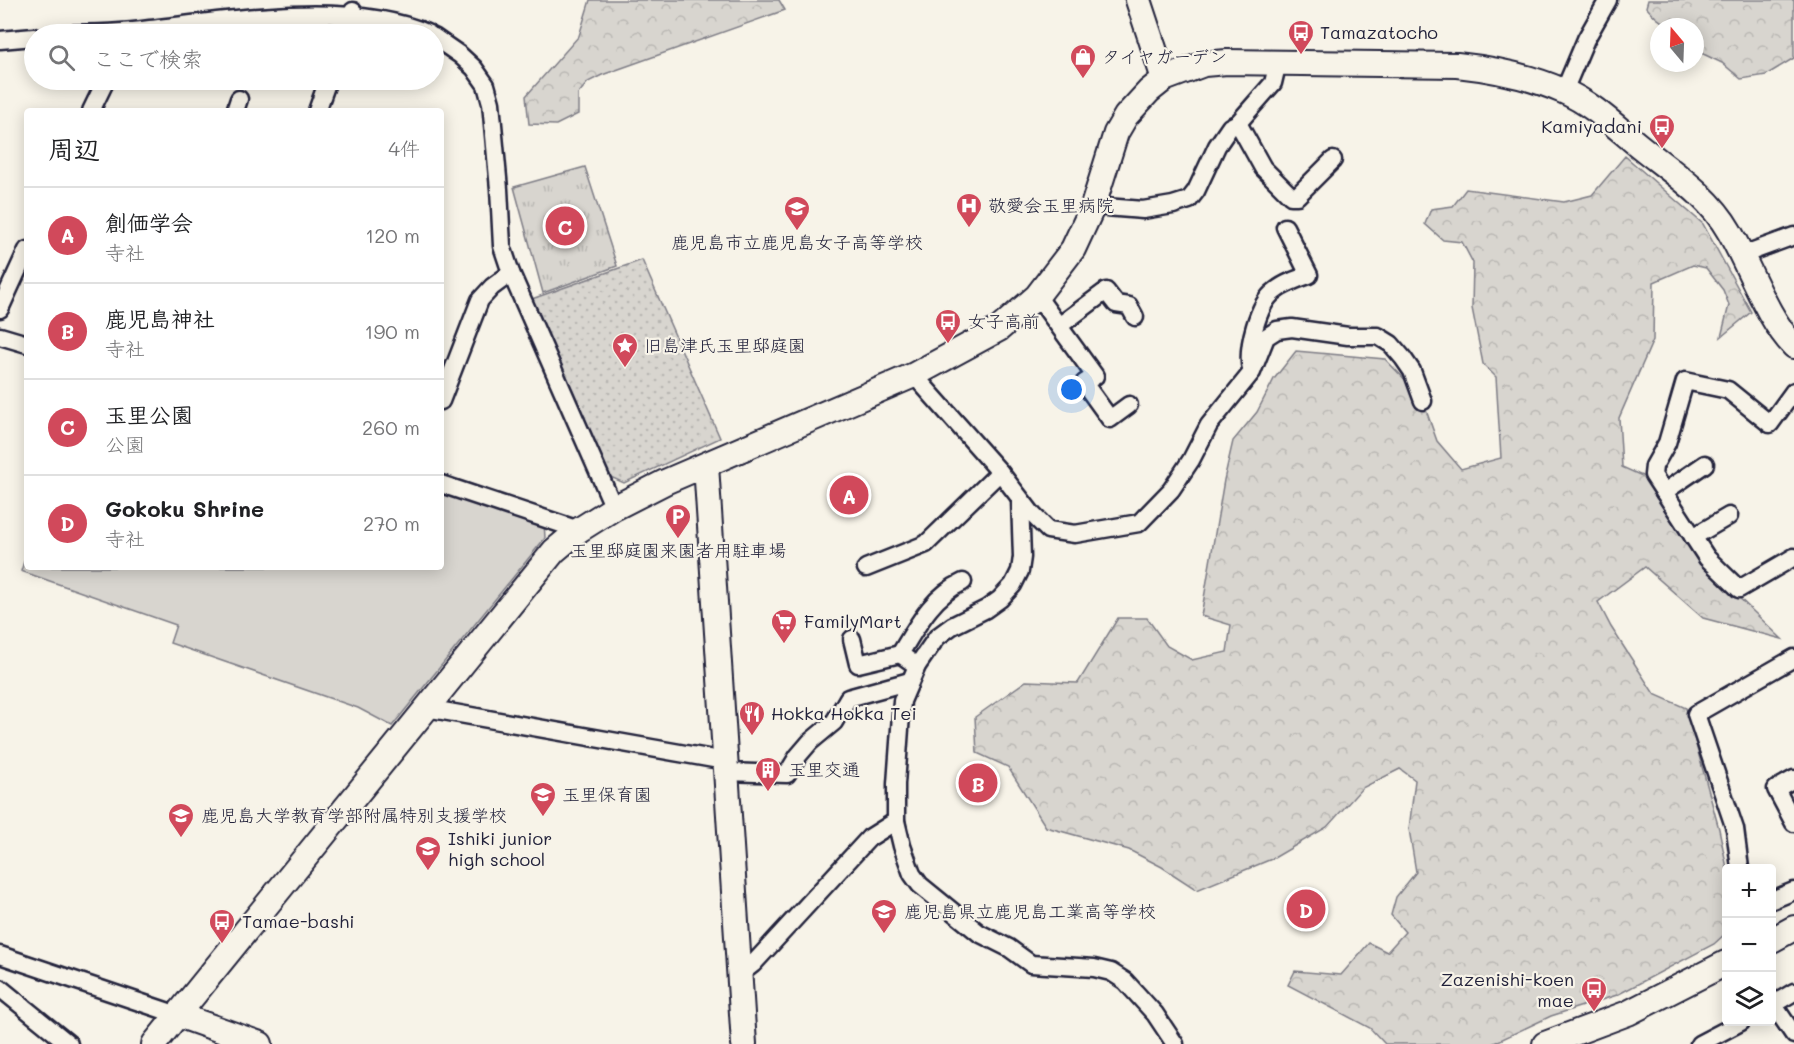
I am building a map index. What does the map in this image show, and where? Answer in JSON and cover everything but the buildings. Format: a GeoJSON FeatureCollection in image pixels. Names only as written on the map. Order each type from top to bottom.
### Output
{"type":"FeatureCollection","features":[{"type":"Feature","properties":{"kind":"street"},"geometry":{"type":"LineString","coordinates":[[1138,0],[1164,79]]}},
{"type":"Feature","properties":{"kind":"street"},"geometry":{"type":"LineString","coordinates":[[1564,91],[1586,39],[1608,0]]}},
{"type":"Feature","properties":{"kind":"street"},"geometry":{"type":"LineString","coordinates":[[189,24],[304,10],[353,11],[404,24]]}},
{"type":"Feature","properties":{"kind":"street"},"geometry":{"type":"LineString","coordinates":[[348,24],[353,11]]}},
{"type":"Feature","properties":{"kind":"street"},"geometry":{"type":"LineString","coordinates":[[0,40],[24,38]]}},
{"type":"Feature","properties":{"kind":"street"},"geometry":{"type":"LineString","coordinates":[[444,44],[474,68],[486,84],[491,103],[502,246],[511,273],[614,508]]}},
{"type":"Feature","properties":{"kind":"street"},"geometry":{"type":"LineString","coordinates":[[154,1044],[554,551],[579,530],[614,508],[665,482],[914,375],[999,329],[1037,296],[1072,249],[1093,206],[1116,133],[1126,116],[1149,91],[1164,79],[1204,64],[1227,62],[1457,66],[1518,75],[1564,91],[1590,106],[1700,194],[1719,215],[1778,324],[1794,346]]}},
{"type":"Feature","properties":{"kind":"street"},"geometry":{"type":"LineString","coordinates":[[1093,206],[1143,210],[1189,200],[1196,192],[1217,146],[1230,127],[1238,123],[1273,83],[1278,62]]}},
{"type":"Feature","properties":{"kind":"street"},"geometry":{"type":"LineString","coordinates":[[92,108],[101,90]]}},
{"type":"Feature","properties":{"kind":"street"},"geometry":{"type":"LineString","coordinates":[[318,108],[324,90]]}},
{"type":"Feature","properties":{"kind":"street"},"geometry":{"type":"LineString","coordinates":[[1238,123],[1263,168],[1291,196],[1297,196],[1333,160]]}},
{"type":"Feature","properties":{"kind":"street"},"geometry":{"type":"LineString","coordinates":[[1252,372],[1248,358],[1251,338],[1261,312],[1273,292],[1287,283],[1309,275],[1286,227]]}},
{"type":"Feature","properties":{"kind":"street"},"geometry":{"type":"LineString","coordinates":[[1742,255],[1794,236]]}},
{"type":"Feature","properties":{"kind":"street"},"geometry":{"type":"LineString","coordinates":[[0,309],[23,270]]}},
{"type":"Feature","properties":{"kind":"street"},"geometry":{"type":"LineString","coordinates":[[444,393],[480,300],[492,287],[511,273]]}},
{"type":"Feature","properties":{"kind":"street"},"geometry":{"type":"LineString","coordinates":[[1059,326],[1106,291],[1116,304],[1129,306],[1135,317]]}},
{"type":"Feature","properties":{"kind":"street"},"geometry":{"type":"LineString","coordinates":[[1037,296],[1095,376],[1084,384],[1110,419],[1129,405]]}},
{"type":"Feature","properties":{"kind":"street"},"geometry":{"type":"LineString","coordinates":[[914,375],[1048,530],[1075,534],[1139,523],[1171,490],[1191,460],[1209,425],[1252,372],[1266,337],[1277,330],[1292,328],[1348,336],[1378,336],[1391,344],[1403,358],[1412,371],[1423,401]]}},
{"type":"Feature","properties":{"kind":"street"},"geometry":{"type":"LineString","coordinates":[[0,336],[24,344]]}},
{"type":"Feature","properties":{"kind":"street"},"geometry":{"type":"LineString","coordinates":[[1794,391],[1770,424],[1728,390],[1685,381],[1667,443],[1653,466],[1653,475],[1707,558],[1739,589],[1794,557]]}},
{"type":"Feature","properties":{"kind":"street"},"geometry":{"type":"LineString","coordinates":[[1664,492],[1705,464]]}},
{"type":"Feature","properties":{"kind":"street"},"geometry":{"type":"LineString","coordinates":[[706,465],[744,1044]]}},
{"type":"Feature","properties":{"kind":"street"},"geometry":{"type":"LineString","coordinates":[[866,568],[926,544],[1000,472]]}},
{"type":"Feature","properties":{"kind":"street"},"geometry":{"type":"LineString","coordinates":[[444,485],[579,530]]}},
{"type":"Feature","properties":{"kind":"street"},"geometry":{"type":"LineString","coordinates":[[1020,500],[1022,557],[1020,571],[1013,585],[1000,599],[986,609],[952,626],[937,637],[913,674],[902,701],[896,784],[896,821],[912,874],[920,885],[944,906],[979,933],[1009,948],[1031,964],[1094,968],[1111,972],[1125,981],[1155,1014],[1175,1044]]}},
{"type":"Feature","properties":{"kind":"street"},"geometry":{"type":"LineString","coordinates":[[1693,537],[1728,516]]}},
{"type":"Feature","properties":{"kind":"street"},"geometry":{"type":"LineString","coordinates":[[852,639],[858,664],[900,654],[928,609],[951,587],[963,582]]}},
{"type":"Feature","properties":{"kind":"street"},"geometry":{"type":"LineString","coordinates":[[900,654],[913,674]]}},
{"type":"Feature","properties":{"kind":"street"},"geometry":{"type":"LineString","coordinates":[[1739,864],[1735,829],[1696,714],[1794,658]]}},
{"type":"Feature","properties":{"kind":"street"},"geometry":{"type":"LineString","coordinates":[[426,708],[726,767],[787,774],[810,742],[834,722],[848,698],[913,674]]}},
{"type":"Feature","properties":{"kind":"street"},"geometry":{"type":"LineString","coordinates":[[1794,779],[1776,789],[1794,823]]}},
{"type":"Feature","properties":{"kind":"street"},"geometry":{"type":"LineString","coordinates":[[740,975],[753,964],[870,838],[896,821]]}},
{"type":"Feature","properties":{"kind":"street"},"geometry":{"type":"LineString","coordinates":[[1776,898],[1794,891]]}},
{"type":"Feature","properties":{"kind":"street"},"geometry":{"type":"LineString","coordinates":[[1776,938],[1794,928]]}},
{"type":"Feature","properties":{"kind":"street"},"geometry":{"type":"LineString","coordinates":[[0,955],[260,1044]]}},
{"type":"Feature","properties":{"kind":"street"},"geometry":{"type":"LineString","coordinates":[[1553,1043],[1628,1013],[1722,965]]}},
{"type":"Feature","properties":{"kind":"street"},"geometry":{"type":"LineString","coordinates":[[0,988],[69,1044]]}},
{"type":"Feature","properties":{"kind":"street"},"geometry":{"type":"LineString","coordinates":[[1776,1003],[1794,992]]}},
{"type":"Feature","properties":{"kind":"street"},"geometry":{"type":"LineString","coordinates":[[1776,1010],[1794,1035]]}},
{"type":"Feature","properties":{"kind":"street"},"geometry":{"type":"LineString","coordinates":[[1699,1044],[1733,1026]]}},
{"type":"Feature","properties":{"kind":"green space"},"geometry":{"type":"Polygon","coordinates":[[[590,0],[779,0],[785,10],[602,75],[588,82],[578,94],[578,114],[556,125],[529,124],[526,96],[579,36],[590,0]]]}},
{"type":"Feature","properties":{"kind":"green space"},"geometry":{"type":"Polygon","coordinates":[[[1648,0],[1794,0],[1794,58],[1766,75],[1741,79],[1722,63],[1704,54],[1704,18],[1656,18],[1646,7],[1648,0]]]}},
{"type":"Feature","properties":{"kind":"green space"},"geometry":{"type":"Polygon","coordinates":[[[1625,156],[1703,224],[1751,312],[1721,337],[1729,305],[1723,290],[1706,268],[1693,265],[1654,282],[1653,340],[1619,418],[1622,467],[1649,479],[1702,562],[1782,639],[1703,618],[1645,567],[1598,602],[1611,627],[1654,694],[1686,708],[1726,864],[1722,864],[1722,937],[1714,944],[1617,995],[1551,1016],[1492,1044],[1385,1044],[1370,1028],[1288,985],[1295,971],[1341,975],[1369,943],[1387,952],[1405,932],[1391,915],[1396,897],[1416,872],[1409,829],[1415,780],[1400,769],[1362,788],[1327,827],[1274,858],[1197,890],[1162,867],[1129,850],[1046,827],[1008,767],[977,753],[975,717],[1026,681],[1078,683],[1118,618],[1147,618],[1167,646],[1192,660],[1227,652],[1231,625],[1201,616],[1224,480],[1233,441],[1257,412],[1274,379],[1296,351],[1385,359],[1421,396],[1437,441],[1461,469],[1501,458],[1496,377],[1483,364],[1472,308],[1473,263],[1462,242],[1443,240],[1425,224],[1431,209],[1453,206],[1466,189],[1564,202],[1592,195],[1625,156]]]}},
{"type":"Feature","properties":{"kind":"green space"},"geometry":{"type":"Polygon","coordinates":[[[585,167],[617,266],[543,293],[514,187],[585,167]]]}},
{"type":"Feature","properties":{"kind":"green space","name":"旧島津氏玉里邸庭園"},"geometry":{"type":"Polygon","coordinates":[[[642,260],[720,438],[624,483],[606,475],[529,300],[642,260]]]}},
{"type":"Feature","properties":{"kind":"green space"},"geometry":{"type":"Polygon","coordinates":[[[444,492],[544,522],[545,538],[392,726],[358,708],[170,643],[176,625],[21,571],[24,562],[24,570],[444,570],[444,492]]]}},
{"type":"Feature","properties":{"kind":"place","name":"Tamazatocho"},"geometry":{"type":"Point","coordinates":[1301,56]}},
{"type":"Feature","properties":{"kind":"place","name":"タイヤガーデン"},"geometry":{"type":"Point","coordinates":[1083,80]}},
{"type":"Feature","properties":{"kind":"place","name":"Kamiyadani"},"geometry":{"type":"Point","coordinates":[1662,150]}},
{"type":"Feature","properties":{"kind":"place","name":"玉里公園"},"geometry":{"type":"Point","coordinates":[565,226]}},
{"type":"Feature","properties":{"kind":"place","name":"敬愛会玉里病院"},"geometry":{"type":"Point","coordinates":[969,229]}},
{"type":"Feature","properties":{"kind":"place","name":"鹿児島市立鹿児島女子高等学校"},"geometry":{"type":"Point","coordinates":[797,232]}},
{"type":"Feature","properties":{"kind":"place","name":"女子高前"},"geometry":{"type":"Point","coordinates":[948,345]}},
{"type":"Feature","properties":{"kind":"place","name":"旧島津氏玉里邸庭園"},"geometry":{"type":"Point","coordinates":[625,369]}},
{"type":"Feature","properties":{"kind":"place","name":"創価学会"},"geometry":{"type":"Point","coordinates":[849,495]}},
{"type":"Feature","properties":{"kind":"place","name":"玉里邸庭園来園者用駐車場"},"geometry":{"type":"Point","coordinates":[678,540]}},
{"type":"Feature","properties":{"kind":"place","name":"FamilyMart"},"geometry":{"type":"Point","coordinates":[784,645]}},
{"type":"Feature","properties":{"kind":"place","name":"Hokka Hokka Tei"},"geometry":{"type":"Point","coordinates":[752,737]}},
{"type":"Feature","properties":{"kind":"place","name":"鹿児島神社"},"geometry":{"type":"Point","coordinates":[978,783]}},
{"type":"Feature","properties":{"kind":"place","name":"玉里交通"},"geometry":{"type":"Point","coordinates":[768,793]}},
{"type":"Feature","properties":{"kind":"place","name":"玉里保育園"},"geometry":{"type":"Point","coordinates":[543,818]}},
{"type":"Feature","properties":{"kind":"place","name":"鹿児島大学教育学部附属特別支援学校"},"geometry":{"type":"Point","coordinates":[181,839]}},
{"type":"Feature","properties":{"kind":"place","name":"Ishiki junior high school"},"geometry":{"type":"Point","coordinates":[428,872]}},
{"type":"Feature","properties":{"kind":"place","name":"Gokoku Shrine"},"geometry":{"type":"Point","coordinates":[1306,909]}},
{"type":"Feature","properties":{"kind":"place","name":"鹿児島県立鹿児島工業高等学校"},"geometry":{"type":"Point","coordinates":[884,935]}},
{"type":"Feature","properties":{"kind":"place","name":"Tamae-bashi"},"geometry":{"type":"Point","coordinates":[222,945]}},
{"type":"Feature","properties":{"kind":"place","name":"Zazenishi-koen mae"},"geometry":{"type":"Point","coordinates":[1594,1013]}}]}
